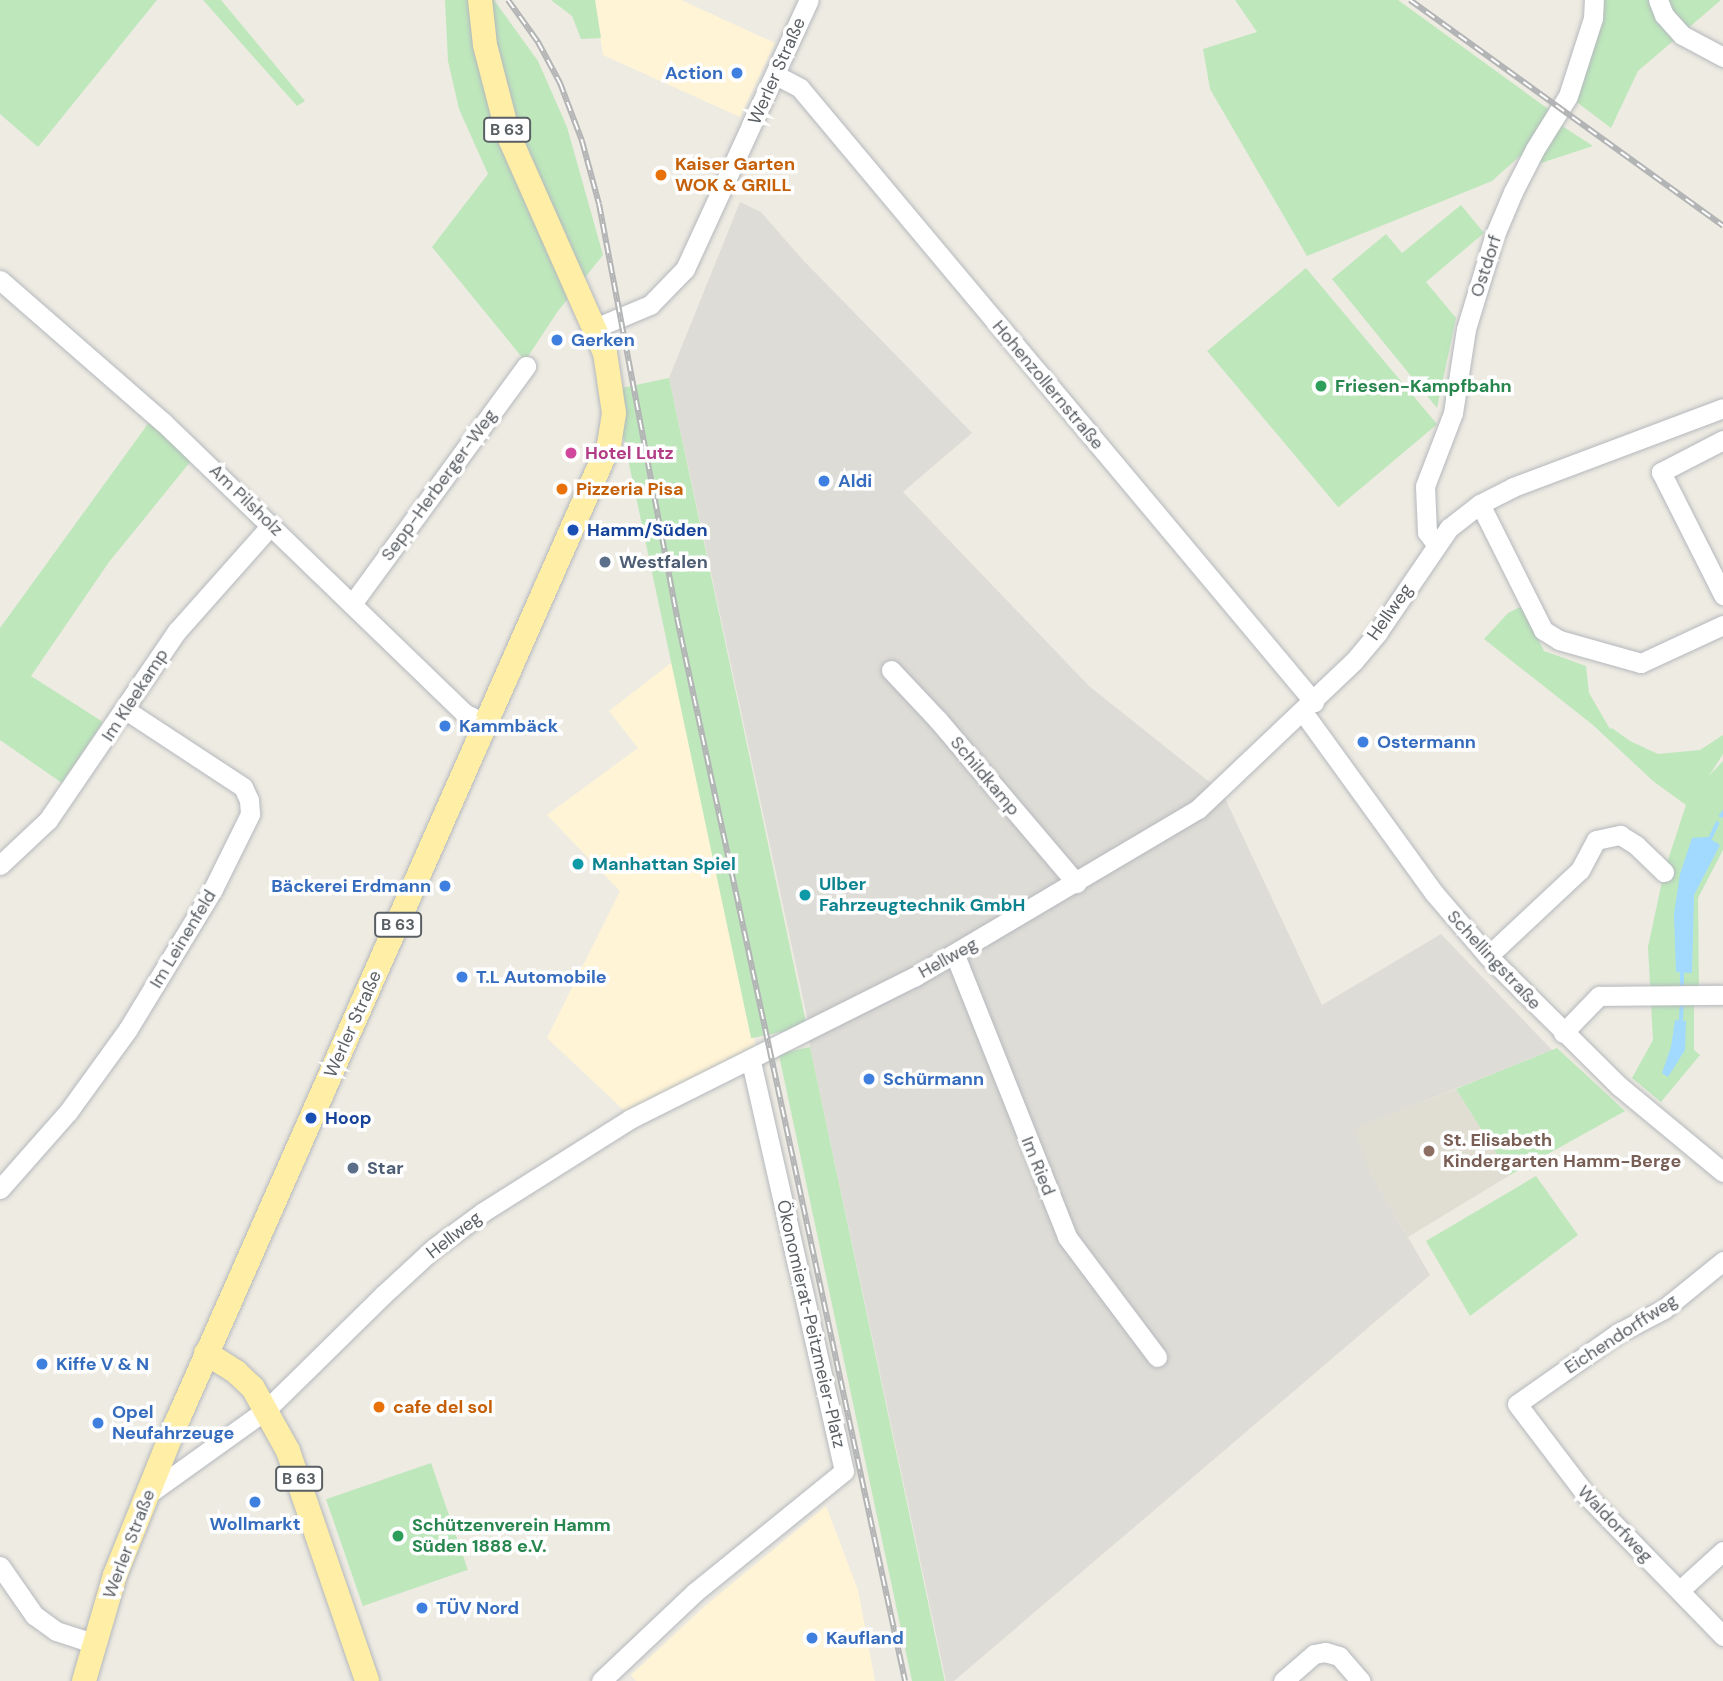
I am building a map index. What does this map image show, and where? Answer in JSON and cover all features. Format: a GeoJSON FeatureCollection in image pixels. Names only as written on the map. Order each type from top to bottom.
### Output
{"type":"FeatureCollection","features":[{"type":"Feature","properties":{"kind":"main road","name":"Werler Straße"},"geometry":{"type":"LineString","coordinates":[[85,1681],[115,1575],[206,1353],[609,445],[614,413],[610,374],[595,328],[540,212],[508,134],[485,45],[480,0]]}},
{"type":"Feature","properties":{"kind":"main road","name":"B 63"},"geometry":{"type":"LineString","coordinates":[[206,1353],[236,1372],[267,1409],[288,1451],[367,1681]]}},
{"type":"Feature","properties":{"kind":"street","name":"Werler Straße"},"geometry":{"type":"LineString","coordinates":[[595,328],[650,304],[685,269],[809,0]]}},
{"type":"Feature","properties":{"kind":"street","name":"Ostdorf"},"geometry":{"type":"LineString","coordinates":[[1436,544],[1427,532],[1425,486],[1453,413],[1466,329],[1494,237],[1513,192],[1535,149],[1568,96],[1593,18],[1594,0]]}},
{"type":"Feature","properties":{"kind":"street"},"geometry":{"type":"LineString","coordinates":[[1658,0],[1664,15],[1682,35],[1723,57]]}},
{"type":"Feature","properties":{"kind":"street","name":"Hohenzollernstraße"},"geometry":{"type":"LineString","coordinates":[[776,75],[800,88],[1308,707]]}},
{"type":"Feature","properties":{"kind":"street","name":"Am Pilsholz"},"geometry":{"type":"LineString","coordinates":[[0,279],[163,422],[464,713],[487,724]]}},
{"type":"Feature","properties":{"kind":"street","name":"Sepp-Herberger-Weg"},"geometry":{"type":"LineString","coordinates":[[352,604],[526,366]]}},
{"type":"Feature","properties":{"kind":"street","name":"Hellweg"},"geometry":{"type":"LineString","coordinates":[[147,1495],[267,1409],[434,1248],[483,1212],[630,1119],[955,955],[1198,809],[1308,707],[1378,632],[1436,544],[1449,528],[1480,504],[1513,487],[1723,408]]}},
{"type":"Feature","properties":{"kind":"street"},"geometry":{"type":"LineString","coordinates":[[1722,592],[1661,472],[1723,440]]}},
{"type":"Feature","properties":{"kind":"street"},"geometry":{"type":"LineString","coordinates":[[1480,504],[1543,630],[1559,640],[1641,663],[1723,625]]}},
{"type":"Feature","properties":{"kind":"street","name":"Im Kleekamp"},"geometry":{"type":"LineString","coordinates":[[0,865],[48,820],[177,631],[271,525]]}},
{"type":"Feature","properties":{"kind":"street","name":"Schildkamp"},"geometry":{"type":"LineString","coordinates":[[891,670],[938,720],[1076,883]]}},
{"type":"Feature","properties":{"kind":"street","name":"Schellingstraße"},"geometry":{"type":"LineString","coordinates":[[1308,707],[1434,892],[1488,956],[1563,1033],[1642,1107],[1723,1172]]}},
{"type":"Feature","properties":{"kind":"street","name":"Im Leinenfeld"},"geometry":{"type":"LineString","coordinates":[[0,1189],[68,1112],[128,1029],[207,899],[250,814],[249,800],[243,787],[125,710]]}},
{"type":"Feature","properties":{"kind":"street"},"geometry":{"type":"LineString","coordinates":[[1488,956],[1580,870],[1596,840],[1620,835],[1636,845],[1664,872]]}},
{"type":"Feature","properties":{"kind":"street","name":"Im Ried"},"geometry":{"type":"LineString","coordinates":[[955,955],[1066,1237],[1157,1357]]}},
{"type":"Feature","properties":{"kind":"street"},"geometry":{"type":"LineString","coordinates":[[1563,1033],[1599,996],[1723,995]]}},
{"type":"Feature","properties":{"kind":"street","name":"Ökonomierat-Peitzmeier-Platz"},"geometry":{"type":"LineString","coordinates":[[601,1681],[694,1593],[844,1471],[751,1059]]}},
{"type":"Feature","properties":{"kind":"street","name":"Eichendorffweg"},"geometry":{"type":"LineString","coordinates":[[1517,1404],[1618,1333],[1664,1309],[1723,1261]]}},
{"type":"Feature","properties":{"kind":"street","name":"Waldorfweg"},"geometry":{"type":"LineString","coordinates":[[1517,1404],[1586,1495],[1723,1636]]}},
{"type":"Feature","properties":{"kind":"street"},"geometry":{"type":"LineString","coordinates":[[1680,1590],[1723,1551]]}},
{"type":"Feature","properties":{"kind":"street"},"geometry":{"type":"LineString","coordinates":[[0,1566],[34,1615],[57,1632],[94,1643]]}},
{"type":"Feature","properties":{"kind":"street"},"geometry":{"type":"LineString","coordinates":[[1283,1681],[1314,1654],[1334,1654],[1361,1681]]}},
{"type":"Feature","properties":{"kind":"shaded area"},"geometry":{"type":"Polygon","coordinates":[[[595,0],[681,0],[775,43],[740,117],[603,55],[595,0]]]}},
{"type":"Feature","properties":{"kind":"shaded area"},"geometry":{"type":"Polygon","coordinates":[[[740,202],[761,212],[802,259],[972,433],[903,492],[1089,686],[1222,792],[1322,1005],[1441,934],[1552,1050],[1355,1129],[1371,1174],[1430,1275],[954,1681],[946,1681],[810,1047],[809,1026],[669,378],[740,202]]]}},
{"type":"Feature","properties":{"kind":"shaded area"},"geometry":{"type":"Polygon","coordinates":[[[680,656],[756,1048],[630,1116],[547,1038],[620,891],[547,815],[638,748],[609,711],[680,656]]]}},
{"type":"Feature","properties":{"kind":"shaded area","name":"St. Elisabeth Kindergarten Hamm-Berge"},"geometry":{"type":"Polygon","coordinates":[[[1456,1089],[1510,1175],[1408,1237],[1371,1174],[1354,1129],[1456,1089]]]}},
{"type":"Feature","properties":{"kind":"shaded area"},"geometry":{"type":"Polygon","coordinates":[[[826,1506],[858,1590],[875,1681],[636,1681],[631,1675],[705,1606],[826,1506]]]}},
{"type":"Feature","properties":{"kind":"green space"},"geometry":{"type":"Polygon","coordinates":[[[0,0],[157,0],[38,147],[0,114],[0,0]]]}},
{"type":"Feature","properties":{"kind":"green space"},"geometry":{"type":"Polygon","coordinates":[[[203,0],[221,0],[305,101],[297,106],[203,0]]]}},
{"type":"Feature","properties":{"kind":"green space"},"geometry":{"type":"Polygon","coordinates":[[[445,0],[494,0],[538,61],[567,127],[603,255],[558,311],[525,361],[432,247],[488,174],[459,109],[448,61],[445,0]]]}},
{"type":"Feature","properties":{"kind":"green space"},"geometry":{"type":"Polygon","coordinates":[[[551,0],[595,0],[601,38],[581,39],[572,16],[551,0]]]}},
{"type":"Feature","properties":{"kind":"green space"},"geometry":{"type":"Polygon","coordinates":[[[1235,0],[1398,0],[1551,111],[1559,124],[1593,146],[1535,165],[1521,155],[1492,181],[1307,256],[1210,89],[1203,49],[1257,32],[1235,0]]]}},
{"type":"Feature","properties":{"kind":"green space"},"geometry":{"type":"Polygon","coordinates":[[[1598,0],[1721,0],[1638,71],[1611,128],[1574,100],[1598,0]]]}},
{"type":"Feature","properties":{"kind":"green space"},"geometry":{"type":"Polygon","coordinates":[[[1461,205],[1484,233],[1426,282],[1456,318],[1437,408],[1332,279],[1386,234],[1402,253],[1461,205]]]}},
{"type":"Feature","properties":{"kind":"green space","name":"Friesen-Kampfbahn"},"geometry":{"type":"Polygon","coordinates":[[[1306,268],[1437,424],[1338,507],[1207,351],[1306,268]]]}},
{"type":"Feature","properties":{"kind":"green space"},"geometry":{"type":"Polygon","coordinates":[[[669,378],[807,1027],[751,1038],[613,390],[669,378]]]}},
{"type":"Feature","properties":{"kind":"green space"},"geometry":{"type":"Polygon","coordinates":[[[150,421],[191,461],[109,562],[31,676],[103,722],[62,783],[0,740],[0,628],[150,421]]]}},
{"type":"Feature","properties":{"kind":"green space"},"geometry":{"type":"Polygon","coordinates":[[[1522,606],[1544,651],[1586,666],[1589,693],[1610,729],[1658,754],[1700,750],[1723,735],[1723,754],[1709,776],[1723,761],[1723,850],[1698,898],[1699,995],[1694,995],[1694,1050],[1700,1055],[1661,1102],[1632,1078],[1653,1040],[1648,947],[1664,872],[1686,805],[1653,781],[1593,725],[1484,639],[1508,613],[1522,606]]]}},
{"type":"Feature","properties":{"kind":"green space"},"geometry":{"type":"Polygon","coordinates":[[[810,1047],[945,1681],[912,1681],[779,1054],[810,1047]]]}},
{"type":"Feature","properties":{"kind":"green space"},"geometry":{"type":"Polygon","coordinates":[[[1557,1048],[1625,1111],[1510,1175],[1456,1089],[1557,1048]]]}},
{"type":"Feature","properties":{"kind":"green space"},"geometry":{"type":"Polygon","coordinates":[[[1536,1176],[1578,1235],[1470,1316],[1426,1241],[1536,1176]]]}},
{"type":"Feature","properties":{"kind":"green space","name":"Schützenverein Hamm Süden 1888 e.V."},"geometry":{"type":"Polygon","coordinates":[[[431,1463],[468,1570],[363,1606],[326,1499],[431,1463]]]}},
{"type":"Feature","properties":{"kind":"water"},"geometry":{"type":"Polygon","coordinates":[[[1707,837],[1720,845],[1694,895],[1692,973],[1676,972],[1674,914],[1680,874],[1692,838],[1707,837]]]}},
{"type":"Feature","properties":{"kind":"water"},"geometry":{"type":"Polygon","coordinates":[[[1675,1020],[1686,1021],[1685,1050],[1668,1077],[1662,1073],[1671,1047],[1675,1020]]]}},
{"type":"Feature","properties":{"kind":"waterway"},"geometry":{"type":"LineString","coordinates":[[1710,839],[1717,824]]}},
{"type":"Feature","properties":{"kind":"waterway"},"geometry":{"type":"LineString","coordinates":[[1682,973],[1682,988]]}},
{"type":"Feature","properties":{"kind":"waterway"},"geometry":{"type":"LineString","coordinates":[[1681,1020],[1682,1002]]}},
{"type":"Feature","properties":{"kind":"railway"},"geometry":{"type":"LineString","coordinates":[[508,0],[538,42],[560,83],[582,141],[599,204],[677,618],[905,1681]]}},
{"type":"Feature","properties":{"kind":"railway"},"geometry":{"type":"LineString","coordinates":[[1410,0],[1723,226]]}},
{"type":"Feature","properties":{"kind":"place","name":"Action"},"geometry":{"type":"Point","coordinates":[737,73]}},
{"type":"Feature","properties":{"kind":"place","name":"Kaiser Garten WOK & GRILL"},"geometry":{"type":"Point","coordinates":[661,175]}},
{"type":"Feature","properties":{"kind":"place","name":"Gerken"},"geometry":{"type":"Point","coordinates":[557,340]}},
{"type":"Feature","properties":{"kind":"place","name":"Friesen-Kampfbahn"},"geometry":{"type":"Point","coordinates":[1321,386]}},
{"type":"Feature","properties":{"kind":"place","name":"Hotel Lutz"},"geometry":{"type":"Point","coordinates":[571,453]}},
{"type":"Feature","properties":{"kind":"place","name":"Aldi"},"geometry":{"type":"Point","coordinates":[824,481]}},
{"type":"Feature","properties":{"kind":"place","name":"Pizzeria Pisa"},"geometry":{"type":"Point","coordinates":[562,489]}},
{"type":"Feature","properties":{"kind":"place","name":"Hamm/Süden"},"geometry":{"type":"Point","coordinates":[573,530]}},
{"type":"Feature","properties":{"kind":"place","name":"Westfalen"},"geometry":{"type":"Point","coordinates":[605,562]}},
{"type":"Feature","properties":{"kind":"place","name":"Kammbäck"},"geometry":{"type":"Point","coordinates":[445,726]}},
{"type":"Feature","properties":{"kind":"place","name":"Ostermann"},"geometry":{"type":"Point","coordinates":[1363,742]}},
{"type":"Feature","properties":{"kind":"place","name":"Manhattan Spiel"},"geometry":{"type":"Point","coordinates":[578,864]}},
{"type":"Feature","properties":{"kind":"place","name":"Bäckerei Erdmann"},"geometry":{"type":"Point","coordinates":[445,886]}},
{"type":"Feature","properties":{"kind":"place","name":"Ulber Fahrzeugtechnik GmbH"},"geometry":{"type":"Point","coordinates":[805,895]}},
{"type":"Feature","properties":{"kind":"place","name":"T.L Automobile"},"geometry":{"type":"Point","coordinates":[462,977]}},
{"type":"Feature","properties":{"kind":"place","name":"Schürmann"},"geometry":{"type":"Point","coordinates":[869,1079]}},
{"type":"Feature","properties":{"kind":"place","name":"Hoop"},"geometry":{"type":"Point","coordinates":[311,1118]}},
{"type":"Feature","properties":{"kind":"place","name":"St. Elisabeth Kindergarten Hamm-Berge"},"geometry":{"type":"Point","coordinates":[1429,1151]}},
{"type":"Feature","properties":{"kind":"place","name":"Star"},"geometry":{"type":"Point","coordinates":[353,1168]}},
{"type":"Feature","properties":{"kind":"place","name":"Kiffe V & N"},"geometry":{"type":"Point","coordinates":[42,1364]}},
{"type":"Feature","properties":{"kind":"place","name":"cafe del sol"},"geometry":{"type":"Point","coordinates":[379,1407]}},
{"type":"Feature","properties":{"kind":"place","name":"Opel Neufahrzeuge"},"geometry":{"type":"Point","coordinates":[98,1423]}},
{"type":"Feature","properties":{"kind":"place","name":"Wollmarkt"},"geometry":{"type":"Point","coordinates":[255,1502]}},
{"type":"Feature","properties":{"kind":"place","name":"Schützenverein Hamm Süden 1888 e.V."},"geometry":{"type":"Point","coordinates":[398,1536]}},
{"type":"Feature","properties":{"kind":"place","name":"TÜV Nord"},"geometry":{"type":"Point","coordinates":[422,1608]}},
{"type":"Feature","properties":{"kind":"place","name":"Kaufland"},"geometry":{"type":"Point","coordinates":[812,1638]}}]}
